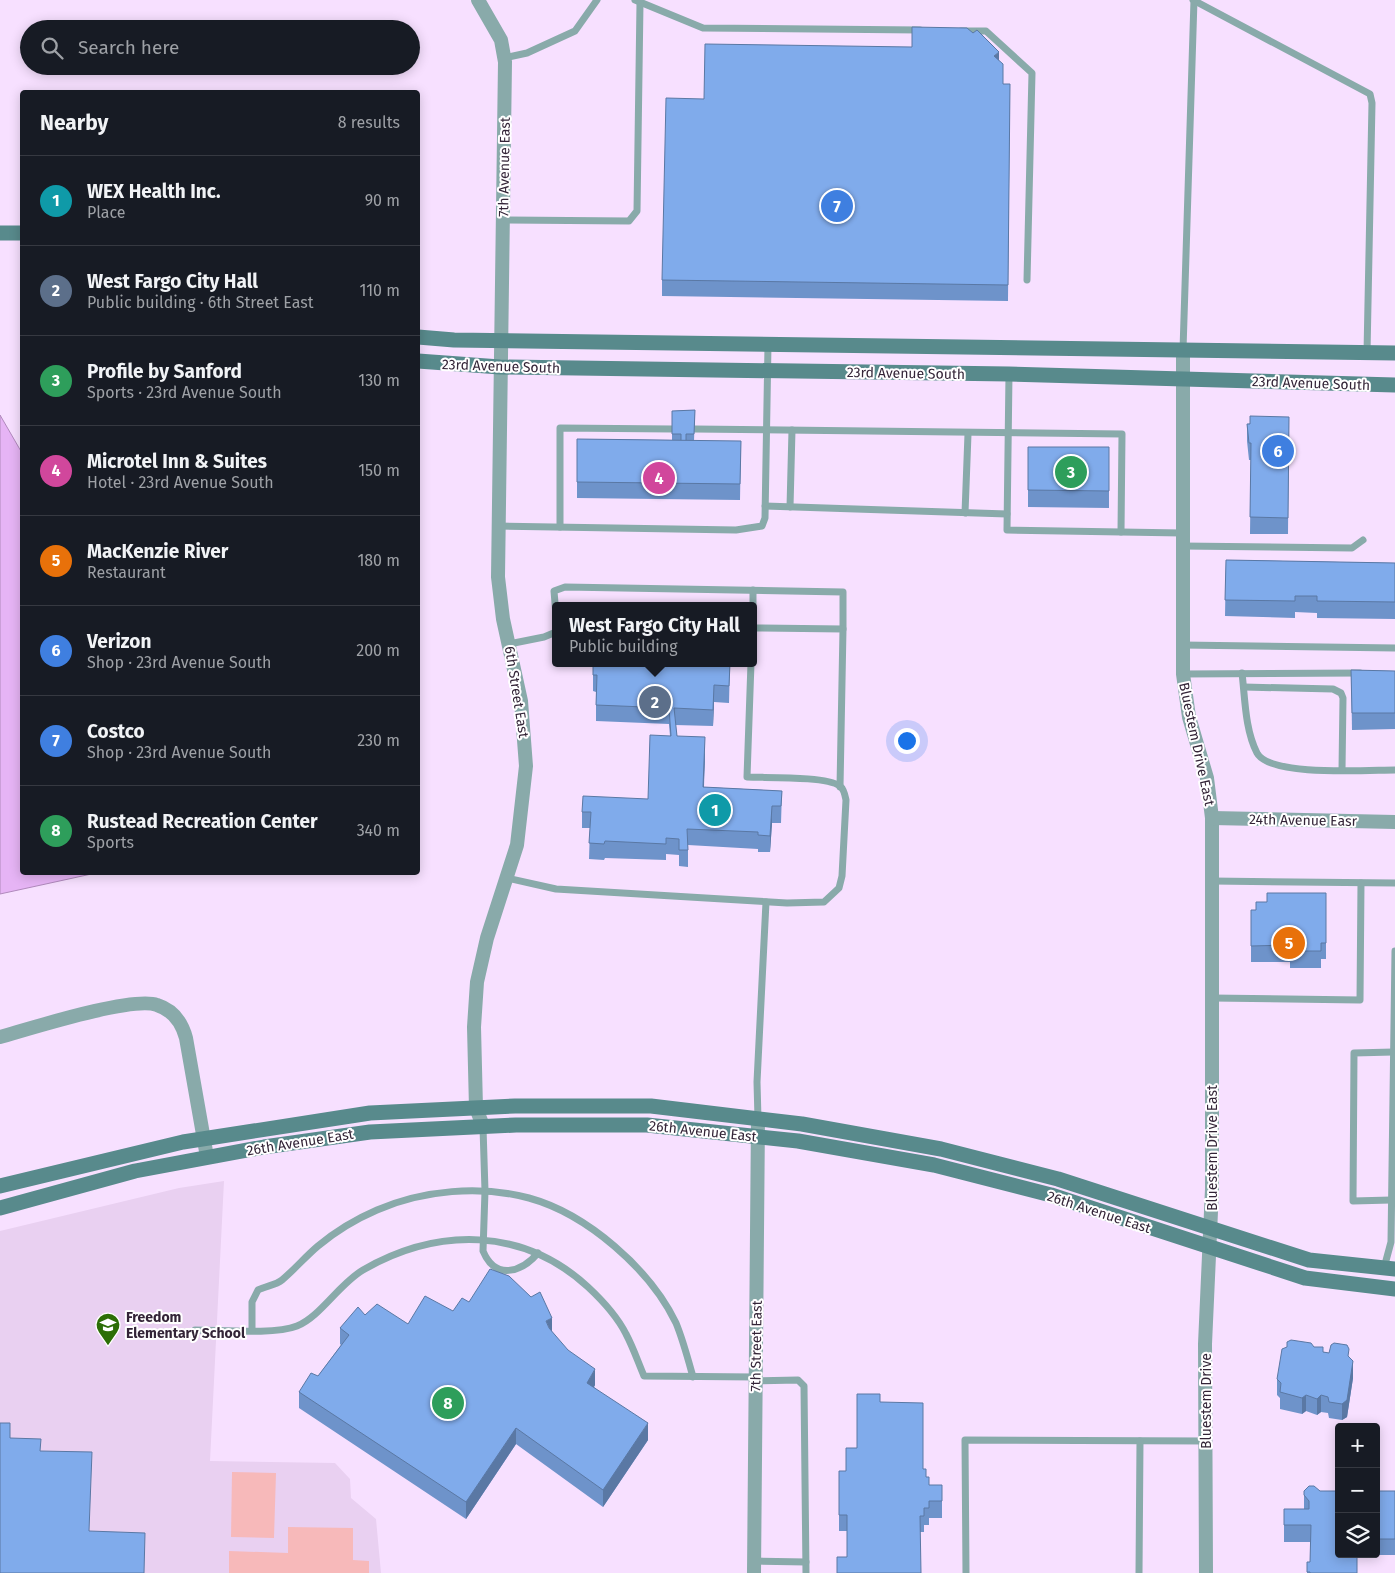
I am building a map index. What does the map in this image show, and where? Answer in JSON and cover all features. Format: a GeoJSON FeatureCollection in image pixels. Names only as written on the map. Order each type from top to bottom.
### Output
{"type":"FeatureCollection","features":[{"type":"Feature","properties":{"kind":"street","name":"7th Avenue East"},"geometry":{"type":"LineString","coordinates":[[482,1],[501,40],[504,58],[502,341]]}},
{"type":"Feature","properties":{"kind":"street"},"geometry":{"type":"LineString","coordinates":[[0,233],[20,233]]}},
{"type":"Feature","properties":{"kind":"street","name":"23rd Avenue South"},"geometry":{"type":"LineString","coordinates":[[420,337],[502,341],[1395,354]]}},
{"type":"Feature","properties":{"kind":"street","name":"6th Street East"},"geometry":{"type":"LineString","coordinates":[[483,1126],[476,1108],[474,1028],[477,982],[487,938],[517,845],[526,766],[521,701],[500,598],[498,526],[502,341]]}},
{"type":"Feature","properties":{"kind":"street","name":"Bluestem Drive East"},"geometry":{"type":"LineString","coordinates":[[1183,350],[1182,674],[1189,717],[1207,778],[1212,818],[1211,1229]]}},
{"type":"Feature","properties":{"kind":"street","name":"23rd Avenue South"},"geometry":{"type":"LineString","coordinates":[[420,361],[500,367],[1009,374],[1395,385]]}},
{"type":"Feature","properties":{"kind":"street","name":"24th Avenue Easr"},"geometry":{"type":"LineString","coordinates":[[1212,818],[1395,822]]}},
{"type":"Feature","properties":{"kind":"street"},"geometry":{"type":"LineString","coordinates":[[0,1037],[94,1012],[138,1003],[156,1004],[166,1009],[174,1015],[184,1031],[207,1157]]}},
{"type":"Feature","properties":{"kind":"street","name":"26th Avenue East"},"geometry":{"type":"LineString","coordinates":[[0,1186],[129,1154],[205,1139],[262,1128],[370,1113],[476,1108],[651,1106],[802,1124],[941,1149],[1058,1179],[1309,1260],[1390,1269]]}},
{"type":"Feature","properties":{"kind":"street","name":"7th Street East"},"geometry":{"type":"LineString","coordinates":[[754,1567],[758,1119]]}},
{"type":"Feature","properties":{"kind":"street","name":"26th Avenue East"},"geometry":{"type":"LineString","coordinates":[[0,1208],[135,1171],[207,1157],[370,1132],[483,1126],[647,1125],[798,1141],[934,1165],[1051,1195],[1305,1278],[1395,1289]]}},
{"type":"Feature","properties":{"kind":"street","name":"Bluestem Drive"},"geometry":{"type":"LineString","coordinates":[[1206,1573],[1205,1344],[1211,1229]]}},
{"type":"Feature","properties":{"kind":"lane"},"geometry":{"type":"LineString","coordinates":[[504,58],[527,53],[575,31],[597,0]]}},
{"type":"Feature","properties":{"kind":"lane"},"geometry":{"type":"LineString","coordinates":[[1183,350],[1194,0],[1370,94],[1372,103],[1366,353]]}},
{"type":"Feature","properties":{"kind":"lane"},"geometry":{"type":"LineString","coordinates":[[503,220],[629,221],[635,217],[637,211],[638,1],[703,28],[930,30]]}},
{"type":"Feature","properties":{"kind":"lane"},"geometry":{"type":"LineString","coordinates":[[949,30],[986,31],[1032,73],[1027,280]]}},
{"type":"Feature","properties":{"kind":"lane"},"geometry":{"type":"LineString","coordinates":[[498,526],[754,529],[762,526],[765,506],[768,345]]}},
{"type":"Feature","properties":{"kind":"lane"},"geometry":{"type":"LineString","coordinates":[[1009,374],[1007,530],[1121,532],[1182,540],[1352,548],[1363,540]]}},
{"type":"Feature","properties":{"kind":"lane"},"geometry":{"type":"LineString","coordinates":[[560,527],[560,428],[672,429]]}},
{"type":"Feature","properties":{"kind":"lane"},"geometry":{"type":"LineString","coordinates":[[695,429],[968,434],[1122,434],[1121,532]]}},
{"type":"Feature","properties":{"kind":"lane"},"geometry":{"type":"LineString","coordinates":[[790,507],[792,430]]}},
{"type":"Feature","properties":{"kind":"lane"},"geometry":{"type":"LineString","coordinates":[[965,513],[968,434]]}},
{"type":"Feature","properties":{"kind":"lane"},"geometry":{"type":"LineString","coordinates":[[765,506],[1007,514]]}},
{"type":"Feature","properties":{"kind":"lane"},"geometry":{"type":"LineString","coordinates":[[507,878],[556,889],[816,904],[824,902],[839,888],[842,876],[846,800],[840,787],[843,592],[565,586],[554,591],[555,602]]}},
{"type":"Feature","properties":{"kind":"lane"},"geometry":{"type":"LineString","coordinates":[[753,590],[753,602]]}},
{"type":"Feature","properties":{"kind":"lane"},"geometry":{"type":"LineString","coordinates":[[757,628],[843,629]]}},
{"type":"Feature","properties":{"kind":"lane"},"geometry":{"type":"LineString","coordinates":[[509,644],[552,634]]}},
{"type":"Feature","properties":{"kind":"lane"},"geometry":{"type":"LineString","coordinates":[[1182,645],[1395,648]]}},
{"type":"Feature","properties":{"kind":"lane"},"geometry":{"type":"LineString","coordinates":[[751,667],[747,777],[827,781],[840,787]]}},
{"type":"Feature","properties":{"kind":"lane"},"geometry":{"type":"LineString","coordinates":[[1242,673],[1250,730],[1257,754],[1268,764],[1290,769],[1395,770]]}},
{"type":"Feature","properties":{"kind":"lane"},"geometry":{"type":"LineString","coordinates":[[1182,674],[1366,674]]}},
{"type":"Feature","properties":{"kind":"lane"},"geometry":{"type":"LineString","coordinates":[[1244,688],[1333,689],[1340,693],[1343,698],[1342,770]]}},
{"type":"Feature","properties":{"kind":"lane"},"geometry":{"type":"LineString","coordinates":[[1212,881],[1395,883]]}},
{"type":"Feature","properties":{"kind":"lane"},"geometry":{"type":"LineString","coordinates":[[1212,998],[1360,1000],[1361,882]]}},
{"type":"Feature","properties":{"kind":"lane"},"geometry":{"type":"LineString","coordinates":[[758,1119],[757,1082],[766,902]]}},
{"type":"Feature","properties":{"kind":"lane"},"geometry":{"type":"LineString","coordinates":[[1390,1269],[1393,1211],[1391,1200],[1394,1135],[1395,951]]}},
{"type":"Feature","properties":{"kind":"lane"},"geometry":{"type":"LineString","coordinates":[[1391,1200],[1353,1201],[1354,1053],[1393,1052]]}},
{"type":"Feature","properties":{"kind":"lane"},"geometry":{"type":"LineString","coordinates":[[483,1126],[485,1191],[483,1239],[486,1257],[497,1268],[515,1270],[524,1267],[538,1254]]}},
{"type":"Feature","properties":{"kind":"lane"},"geometry":{"type":"LineString","coordinates":[[252,1330],[252,1302],[258,1290],[281,1281],[318,1246],[346,1225],[377,1210],[428,1195],[485,1191],[530,1198],[566,1214],[597,1232],[623,1253],[648,1280],[675,1323],[693,1377]]}},
{"type":"Feature","properties":{"kind":"lane"},"geometry":{"type":"LineString","coordinates":[[195,1330],[283,1329],[299,1326],[307,1321],[348,1281],[380,1261],[401,1252],[446,1241],[483,1239],[498,1241],[538,1254],[557,1263],[600,1298],[627,1334],[644,1376],[798,1380],[804,1386],[806,1573]]}},
{"type":"Feature","properties":{"kind":"lane"},"geometry":{"type":"LineString","coordinates":[[966,1573],[965,1440],[1206,1441]]}},
{"type":"Feature","properties":{"kind":"lane"},"geometry":{"type":"LineString","coordinates":[[1139,1573],[1140,1441]]}},
{"type":"Feature","properties":{"kind":"lane"},"geometry":{"type":"LineString","coordinates":[[754,1567],[806,1562]]}},
{"type":"Feature","properties":{"kind":"shaded area"},"geometry":{"type":"Polygon","coordinates":[[[0,415],[20,450],[20,875],[87,875],[0,894],[0,415]]]}},
{"type":"Feature","properties":{"kind":"shaded area","name":"Freedom Elementary School"},"geometry":{"type":"Polygon","coordinates":[[[224,1181],[210,1461],[335,1463],[350,1479],[351,1498],[376,1519],[381,1573],[0,1573],[0,1231],[179,1188],[224,1181]]]}},
{"type":"Feature","properties":{"kind":"shaded area"},"geometry":{"type":"Polygon","coordinates":[[[232,1472],[276,1473],[274,1538],[231,1537],[232,1472]]]}},
{"type":"Feature","properties":{"kind":"shaded area"},"geometry":{"type":"Polygon","coordinates":[[[288,1527],[353,1528],[353,1560],[369,1561],[369,1573],[229,1573],[229,1551],[288,1553],[288,1527]]]}},
{"type":"Feature","properties":{"kind":"building"},"geometry":{"type":"Polygon","coordinates":[[[912,27],[967,28],[973,33],[977,30],[999,52],[994,56],[1003,64],[1003,84],[1010,84],[1008,285],[662,280],[666,98],[704,99],[705,44],[912,47],[912,27]]]}},
{"type":"Feature","properties":{"kind":"building"},"geometry":{"type":"Polygon","coordinates":[[[695,410],[694,434],[686,434],[686,441],[681,441],[681,434],[672,434],[672,411],[695,410]]]}},
{"type":"Feature","properties":{"kind":"building"},"geometry":{"type":"Polygon","coordinates":[[[1250,416],[1289,417],[1288,518],[1250,517],[1251,443],[1249,443],[1247,424],[1250,424],[1250,416]]]}},
{"type":"Feature","properties":{"kind":"building"},"geometry":{"type":"Polygon","coordinates":[[[577,439],[741,441],[740,484],[577,482],[577,439]]]}},
{"type":"Feature","properties":{"kind":"building"},"geometry":{"type":"Polygon","coordinates":[[[1028,447],[1109,447],[1109,491],[1028,490],[1028,447]]]}},
{"type":"Feature","properties":{"kind":"building"},"geometry":{"type":"Polygon","coordinates":[[[1226,560],[1395,563],[1395,602],[1317,601],[1317,596],[1295,596],[1295,601],[1225,600],[1226,560]]]}},
{"type":"Feature","properties":{"kind":"building"},"geometry":{"type":"Polygon","coordinates":[[[593,667],[730,667],[729,686],[714,685],[713,710],[674,708],[677,736],[705,737],[703,787],[782,791],[781,806],[772,806],[770,836],[758,835],[758,832],[687,829],[688,850],[679,850],[679,839],[666,838],[666,844],[605,841],[604,844],[589,843],[591,812],[582,812],[583,796],[648,799],[650,735],[671,736],[669,708],[596,705],[597,675],[593,675],[593,667]]]}},
{"type":"Feature","properties":{"kind":"building"},"geometry":{"type":"Polygon","coordinates":[[[1351,670],[1395,671],[1395,713],[1352,713],[1351,670]]]}},
{"type":"Feature","properties":{"kind":"building"},"geometry":{"type":"Polygon","coordinates":[[[1267,893],[1326,893],[1326,943],[1321,943],[1321,951],[1290,951],[1290,945],[1251,946],[1251,910],[1256,910],[1256,902],[1267,902],[1267,893]]]}},
{"type":"Feature","properties":{"kind":"building"},"geometry":{"type":"Polygon","coordinates":[[[490,1269],[509,1276],[531,1297],[540,1292],[552,1318],[546,1321],[549,1328],[568,1350],[595,1369],[587,1383],[648,1423],[603,1490],[516,1428],[466,1502],[299,1392],[311,1373],[318,1376],[349,1335],[340,1328],[358,1307],[365,1315],[377,1304],[408,1324],[425,1296],[453,1311],[462,1298],[469,1302],[490,1269]]]}},
{"type":"Feature","properties":{"kind":"building"},"geometry":{"type":"Polygon","coordinates":[[[1291,1340],[1311,1343],[1314,1347],[1323,1347],[1323,1352],[1329,1353],[1331,1345],[1334,1343],[1347,1345],[1349,1349],[1348,1356],[1353,1361],[1347,1400],[1342,1404],[1329,1402],[1328,1397],[1321,1395],[1317,1399],[1306,1395],[1302,1398],[1280,1392],[1281,1383],[1277,1379],[1282,1349],[1287,1347],[1287,1342],[1291,1340]]]}},
{"type":"Feature","properties":{"kind":"building"},"geometry":{"type":"Polygon","coordinates":[[[857,1394],[880,1394],[880,1402],[923,1403],[923,1469],[926,1469],[926,1477],[929,1477],[929,1485],[942,1485],[942,1501],[929,1501],[929,1508],[924,1508],[924,1516],[920,1516],[921,1573],[837,1573],[837,1557],[847,1557],[847,1515],[839,1515],[839,1471],[846,1471],[846,1448],[857,1448],[857,1394]]]}},
{"type":"Feature","properties":{"kind":"building"},"geometry":{"type":"Polygon","coordinates":[[[0,1423],[10,1423],[10,1438],[41,1439],[40,1451],[92,1452],[89,1531],[145,1533],[144,1573],[0,1573],[0,1423]]]}},
{"type":"Feature","properties":{"kind":"building"},"geometry":{"type":"Polygon","coordinates":[[[1309,1486],[1314,1486],[1320,1491],[1335,1491],[1335,1558],[1357,1558],[1357,1573],[1307,1572],[1307,1562],[1310,1562],[1311,1525],[1284,1525],[1284,1509],[1309,1509],[1309,1501],[1304,1495],[1304,1491],[1309,1486]]]}},
{"type":"Feature","properties":{"kind":"building"},"geometry":{"type":"Polygon","coordinates":[[[1380,1491],[1395,1491],[1395,1539],[1380,1539],[1380,1491]]]}},
{"type":"Feature","properties":{"kind":"place","name":"Costco"},"geometry":{"type":"Point","coordinates":[837,206]}},
{"type":"Feature","properties":{"kind":"place","name":"Verizon"},"geometry":{"type":"Point","coordinates":[1278,451]}},
{"type":"Feature","properties":{"kind":"place","name":"Profile by Sanford"},"geometry":{"type":"Point","coordinates":[1071,472]}},
{"type":"Feature","properties":{"kind":"place","name":"Microtel Inn & Suites"},"geometry":{"type":"Point","coordinates":[659,478]}},
{"type":"Feature","properties":{"kind":"place","name":"West Fargo City Hall"},"geometry":{"type":"Point","coordinates":[655,702]}},
{"type":"Feature","properties":{"kind":"place","name":"WEX Health Inc."},"geometry":{"type":"Point","coordinates":[715,810]}},
{"type":"Feature","properties":{"kind":"place","name":"MacKenzie River"},"geometry":{"type":"Point","coordinates":[1289,943]}},
{"type":"Feature","properties":{"kind":"place","name":"Freedom Elementary School"},"geometry":{"type":"Point","coordinates":[108,1346]}},
{"type":"Feature","properties":{"kind":"place","name":"Rustead Recreation Center"},"geometry":{"type":"Point","coordinates":[448,1403]}}]}
